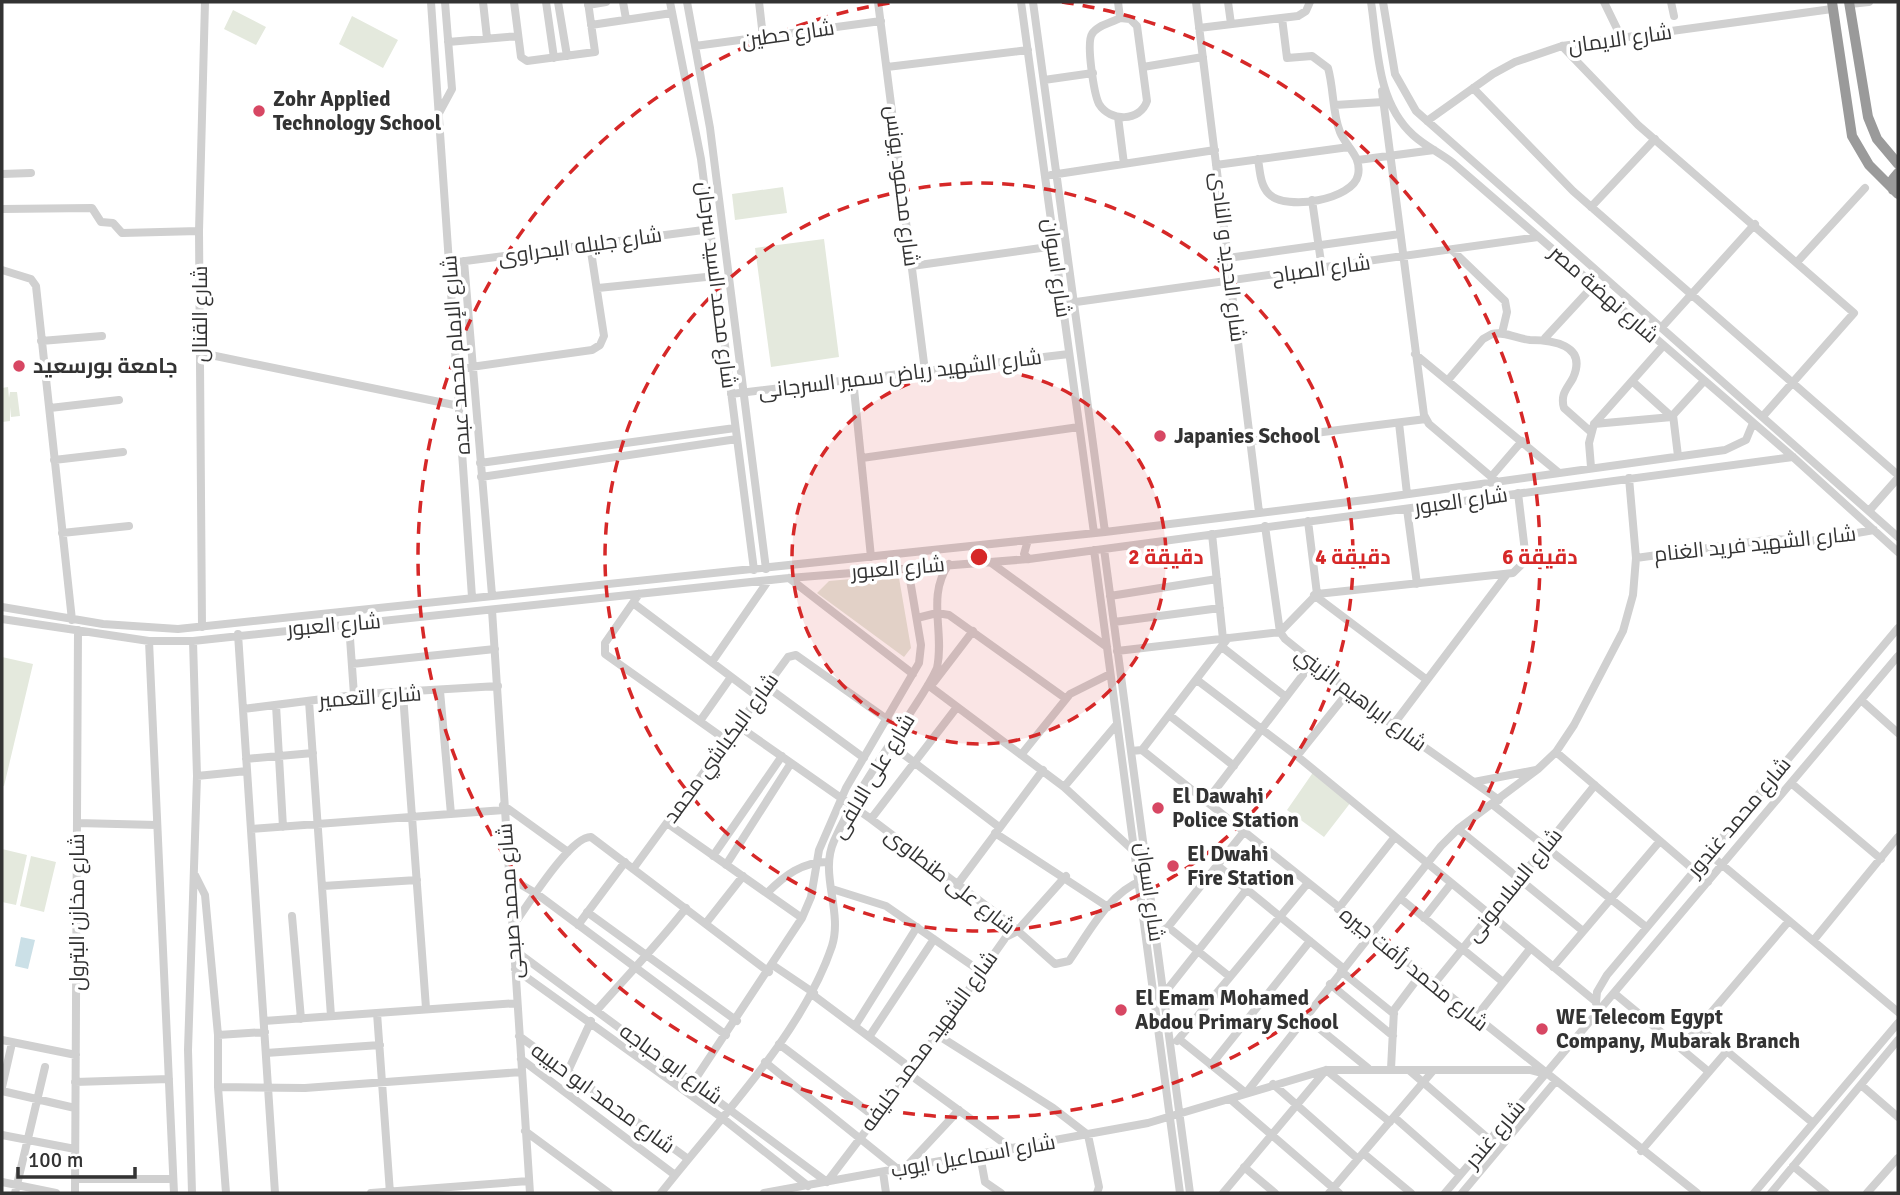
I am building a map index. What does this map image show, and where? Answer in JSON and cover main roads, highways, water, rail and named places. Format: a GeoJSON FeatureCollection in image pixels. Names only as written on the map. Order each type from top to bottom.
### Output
{"type":"FeatureCollection","features":[{"type":"Feature","properties":{"kind":"highway"},"geometry":{"type":"LineString","coordinates":[[1850,3],[1868,117],[1885,149],[1898,164]]}},
{"type":"Feature","properties":{"kind":"highway"},"geometry":{"type":"LineString","coordinates":[[1832,5],[1849,126],[1856,147],[1869,165],[1896,192]]}},
{"type":"Feature","properties":{"kind":"highway"},"geometry":{"type":"LineString","coordinates":[[1869,165],[1882,159],[1885,149]]}},
{"type":"Feature","properties":{"kind":"highway"},"geometry":{"type":"LineString","coordinates":[[1896,192],[1893,179],[1898,173]]}},
{"type":"Feature","properties":{"kind":"water"},"geometry":{"type":"Polygon","coordinates":[[[21,937],[35,940],[28,969],[15,966],[21,937]]]}},
{"type":"Feature","properties":{"kind":"place","name":"Zohr Applied Technology School"},"geometry":{"type":"Point","coordinates":[259,111]}},
{"type":"Feature","properties":{"kind":"place","name":"جامعة بورسعيد"},"geometry":{"type":"Point","coordinates":[19,366]}},
{"type":"Feature","properties":{"kind":"place","name":"Japanies School"},"geometry":{"type":"Point","coordinates":[1160,436]}},
{"type":"Feature","properties":{"kind":"place","name":"El Dawahi Police Station"},"geometry":{"type":"Point","coordinates":[1158,808]}},
{"type":"Feature","properties":{"kind":"place","name":"El Dwahi Fire Station"},"geometry":{"type":"Point","coordinates":[1173,866]}},
{"type":"Feature","properties":{"kind":"place","name":"El Emam Mohamed Abdou Primary School"},"geometry":{"type":"Point","coordinates":[1121,1010]}},
{"type":"Feature","properties":{"kind":"place","name":"WE Telecom Egypt Company, Mubarak Branch"},"geometry":{"type":"Point","coordinates":[1542,1029]}}]}
